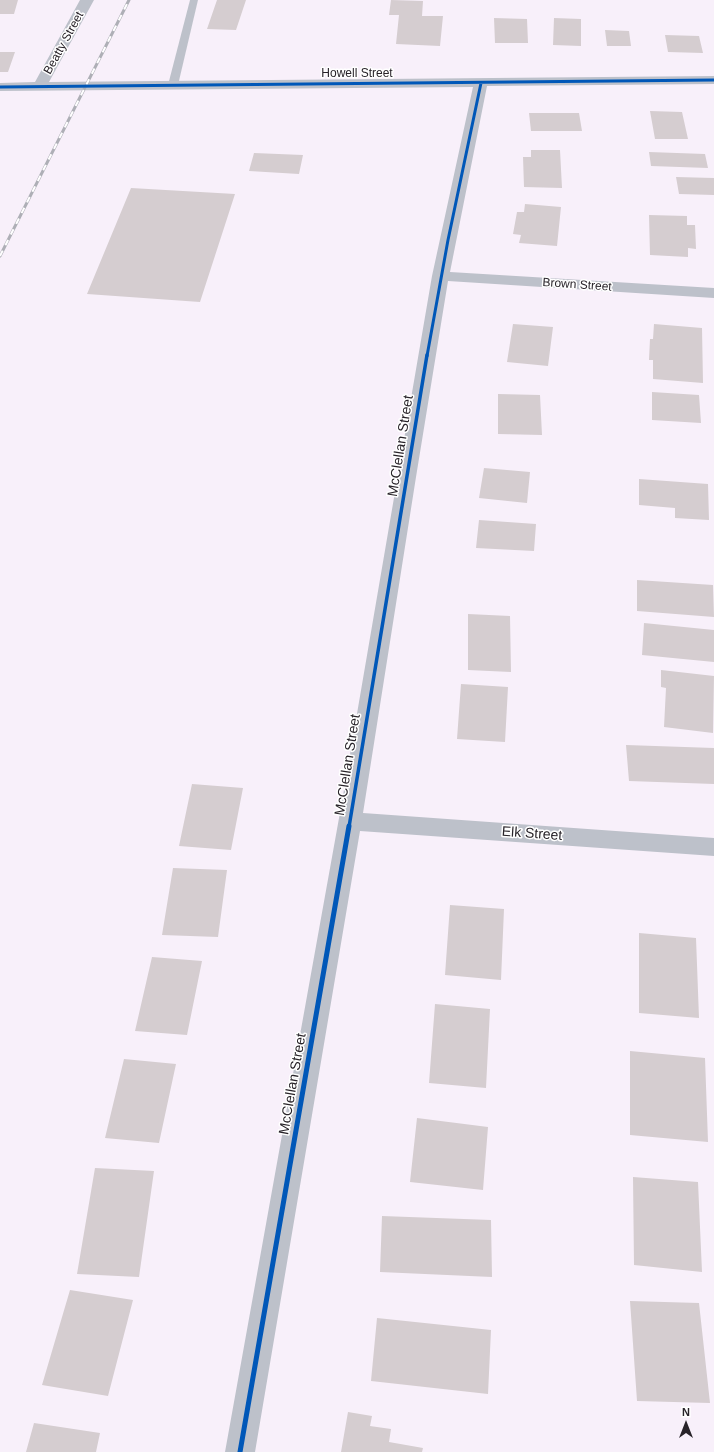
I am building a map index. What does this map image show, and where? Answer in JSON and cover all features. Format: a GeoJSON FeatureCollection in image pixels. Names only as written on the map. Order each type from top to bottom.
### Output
{"type":"FeatureCollection","features":[{"type":"Feature","properties":{"kind":"street","name":"Beatty Street"},"geometry":{"type":"LineString","coordinates":[[40,86],[87,0]]}},
{"type":"Feature","properties":{"kind":"street","name":"Howell Street"},"geometry":{"type":"LineString","coordinates":[[0,87],[714,80]]}},
{"type":"Feature","properties":{"kind":"street","name":"McClellan Street"},"geometry":{"type":"LineString","coordinates":[[240,1452],[350,821],[440,276],[460,174],[481,83]]}},
{"type":"Feature","properties":{"kind":"street","name":"Brown Street"},"geometry":{"type":"LineString","coordinates":[[440,276],[714,294]]}},
{"type":"Feature","properties":{"kind":"street","name":"Elk Street"},"geometry":{"type":"LineString","coordinates":[[350,821],[714,847]]}},
{"type":"Feature","properties":{"kind":"lane"},"geometry":{"type":"LineString","coordinates":[[173,85],[194,0]]}},
{"type":"Feature","properties":{"kind":"building"},"geometry":{"type":"Polygon","coordinates":[[[0,0],[18,0],[14,14],[0,14],[0,0]]]}},
{"type":"Feature","properties":{"kind":"building"},"geometry":{"type":"Polygon","coordinates":[[[217,0],[246,0],[236,30],[207,29],[217,0]]]}},
{"type":"Feature","properties":{"kind":"building"},"geometry":{"type":"Polygon","coordinates":[[[391,0],[423,1],[422,16],[443,16],[440,46],[396,44],[399,15],[389,15],[391,0]]]}},
{"type":"Feature","properties":{"kind":"building"},"geometry":{"type":"Polygon","coordinates":[[[494,18],[527,19],[528,43],[495,43],[494,18]]]}},
{"type":"Feature","properties":{"kind":"building"},"geometry":{"type":"Polygon","coordinates":[[[554,18],[581,19],[581,46],[553,45],[554,18]]]}},
{"type":"Feature","properties":{"kind":"building"},"geometry":{"type":"Polygon","coordinates":[[[605,30],[629,31],[631,46],[607,46],[605,30]]]}},
{"type":"Feature","properties":{"kind":"building"},"geometry":{"type":"Polygon","coordinates":[[[665,35],[699,36],[703,53],[668,52],[665,35]]]}},
{"type":"Feature","properties":{"kind":"building"},"geometry":{"type":"Polygon","coordinates":[[[0,52],[15,52],[8,72],[0,72],[0,52]]]}},
{"type":"Feature","properties":{"kind":"building"},"geometry":{"type":"Polygon","coordinates":[[[650,111],[682,112],[688,139],[655,139],[650,111]]]}},
{"type":"Feature","properties":{"kind":"building"},"geometry":{"type":"Polygon","coordinates":[[[529,113],[579,113],[582,131],[531,131],[529,113]]]}},
{"type":"Feature","properties":{"kind":"building"},"geometry":{"type":"Polygon","coordinates":[[[531,150],[560,150],[562,188],[524,187],[523,157],[531,157],[531,150]]]}},
{"type":"Feature","properties":{"kind":"building"},"geometry":{"type":"Polygon","coordinates":[[[649,152],[705,154],[708,168],[651,166],[649,152]]]}},
{"type":"Feature","properties":{"kind":"building"},"geometry":{"type":"Polygon","coordinates":[[[254,153],[303,155],[299,174],[249,171],[254,153]]]}},
{"type":"Feature","properties":{"kind":"building"},"geometry":{"type":"Polygon","coordinates":[[[676,177],[714,178],[714,195],[679,194],[676,177]]]}},
{"type":"Feature","properties":{"kind":"building"},"geometry":{"type":"Polygon","coordinates":[[[131,188],[235,194],[200,302],[87,294],[131,188]]]}},
{"type":"Feature","properties":{"kind":"building"},"geometry":{"type":"Polygon","coordinates":[[[525,204],[561,207],[557,246],[519,243],[521,235],[513,234],[517,212],[524,212],[525,204]]]}},
{"type":"Feature","properties":{"kind":"building"},"geometry":{"type":"Polygon","coordinates":[[[649,215],[687,216],[687,225],[695,225],[696,249],[688,248],[688,257],[650,255],[649,215]]]}},
{"type":"Feature","properties":{"kind":"building"},"geometry":{"type":"Polygon","coordinates":[[[513,324],[553,327],[548,366],[507,362],[513,324]]]}},
{"type":"Feature","properties":{"kind":"building"},"geometry":{"type":"Polygon","coordinates":[[[654,324],[702,328],[703,383],[653,379],[653,360],[649,360],[650,339],[653,339],[654,324]]]}},
{"type":"Feature","properties":{"kind":"building"},"geometry":{"type":"Polygon","coordinates":[[[652,392],[699,395],[701,423],[652,420],[652,392]]]}},
{"type":"Feature","properties":{"kind":"building"},"geometry":{"type":"Polygon","coordinates":[[[498,394],[540,395],[542,435],[498,434],[498,394]]]}},
{"type":"Feature","properties":{"kind":"building"},"geometry":{"type":"Polygon","coordinates":[[[484,468],[530,472],[527,503],[479,498],[484,468]]]}},
{"type":"Feature","properties":{"kind":"building"},"geometry":{"type":"Polygon","coordinates":[[[639,479],[708,484],[709,520],[675,518],[675,508],[639,505],[639,479]]]}},
{"type":"Feature","properties":{"kind":"building"},"geometry":{"type":"Polygon","coordinates":[[[479,520],[536,524],[534,551],[476,548],[479,520]]]}},
{"type":"Feature","properties":{"kind":"building"},"geometry":{"type":"Polygon","coordinates":[[[637,580],[713,585],[714,617],[637,611],[637,580]]]}},
{"type":"Feature","properties":{"kind":"building"},"geometry":{"type":"Polygon","coordinates":[[[468,614],[510,616],[511,672],[468,670],[468,614]]]}},
{"type":"Feature","properties":{"kind":"building"},"geometry":{"type":"Polygon","coordinates":[[[644,623],[714,630],[714,662],[642,655],[644,623]]]}},
{"type":"Feature","properties":{"kind":"building"},"geometry":{"type":"Polygon","coordinates":[[[661,670],[714,676],[713,733],[664,727],[666,688],[661,687],[661,670]]]}},
{"type":"Feature","properties":{"kind":"building"},"geometry":{"type":"Polygon","coordinates":[[[461,684],[508,687],[505,742],[457,739],[461,684]]]}},
{"type":"Feature","properties":{"kind":"building"},"geometry":{"type":"Polygon","coordinates":[[[626,745],[714,748],[714,784],[629,781],[626,745]]]}},
{"type":"Feature","properties":{"kind":"building"},"geometry":{"type":"Polygon","coordinates":[[[192,784],[243,788],[231,850],[179,846],[192,784]]]}},
{"type":"Feature","properties":{"kind":"building"},"geometry":{"type":"Polygon","coordinates":[[[173,868],[227,870],[218,937],[162,935],[173,868]]]}},
{"type":"Feature","properties":{"kind":"building"},"geometry":{"type":"Polygon","coordinates":[[[450,905],[504,909],[501,980],[445,975],[450,905]]]}},
{"type":"Feature","properties":{"kind":"building"},"geometry":{"type":"Polygon","coordinates":[[[639,933],[696,938],[699,1018],[639,1013],[639,933]]]}},
{"type":"Feature","properties":{"kind":"building"},"geometry":{"type":"Polygon","coordinates":[[[152,957],[202,961],[187,1035],[135,1031],[152,957]]]}},
{"type":"Feature","properties":{"kind":"building"},"geometry":{"type":"Polygon","coordinates":[[[435,1004],[490,1009],[486,1088],[429,1083],[435,1004]]]}},
{"type":"Feature","properties":{"kind":"building"},"geometry":{"type":"Polygon","coordinates":[[[630,1051],[705,1058],[708,1142],[630,1135],[630,1051]]]}},
{"type":"Feature","properties":{"kind":"building"},"geometry":{"type":"Polygon","coordinates":[[[124,1059],[176,1064],[159,1143],[105,1138],[124,1059]]]}},
{"type":"Feature","properties":{"kind":"building"},"geometry":{"type":"Polygon","coordinates":[[[417,1118],[488,1127],[483,1190],[410,1182],[417,1118]]]}},
{"type":"Feature","properties":{"kind":"building"},"geometry":{"type":"Polygon","coordinates":[[[95,1168],[154,1171],[139,1277],[77,1274],[95,1168]]]}},
{"type":"Feature","properties":{"kind":"building"},"geometry":{"type":"Polygon","coordinates":[[[633,1177],[698,1182],[702,1272],[634,1265],[633,1177]]]}},
{"type":"Feature","properties":{"kind":"building"},"geometry":{"type":"Polygon","coordinates":[[[382,1216],[491,1220],[492,1277],[380,1272],[382,1216]]]}},
{"type":"Feature","properties":{"kind":"building"},"geometry":{"type":"Polygon","coordinates":[[[70,1290],[133,1300],[108,1396],[42,1385],[70,1290]]]}},
{"type":"Feature","properties":{"kind":"building"},"geometry":{"type":"Polygon","coordinates":[[[630,1301],[699,1303],[710,1403],[637,1401],[630,1301]]]}},
{"type":"Feature","properties":{"kind":"building"},"geometry":{"type":"Polygon","coordinates":[[[377,1318],[491,1330],[488,1394],[371,1381],[377,1318]]]}},
{"type":"Feature","properties":{"kind":"building"},"geometry":{"type":"Polygon","coordinates":[[[348,1412],[372,1416],[370,1426],[391,1429],[389,1442],[423,1448],[422,1452],[341,1452],[348,1412]]]}},
{"type":"Feature","properties":{"kind":"building"},"geometry":{"type":"Polygon","coordinates":[[[34,1423],[100,1433],[96,1452],[26,1452],[34,1423]]]}},
{"type":"Feature","properties":{"kind":"railway"},"geometry":{"type":"LineString","coordinates":[[0,256],[129,0]]}},
{"type":"Feature","properties":{"kind":"cycle path"},"geometry":{"type":"LineString","coordinates":[[0,87],[714,80]]}},
{"type":"Feature","properties":{"kind":"cycle path"},"geometry":{"type":"LineString","coordinates":[[240,1452],[368,715],[419,398],[448,240],[481,83]]}}]}
